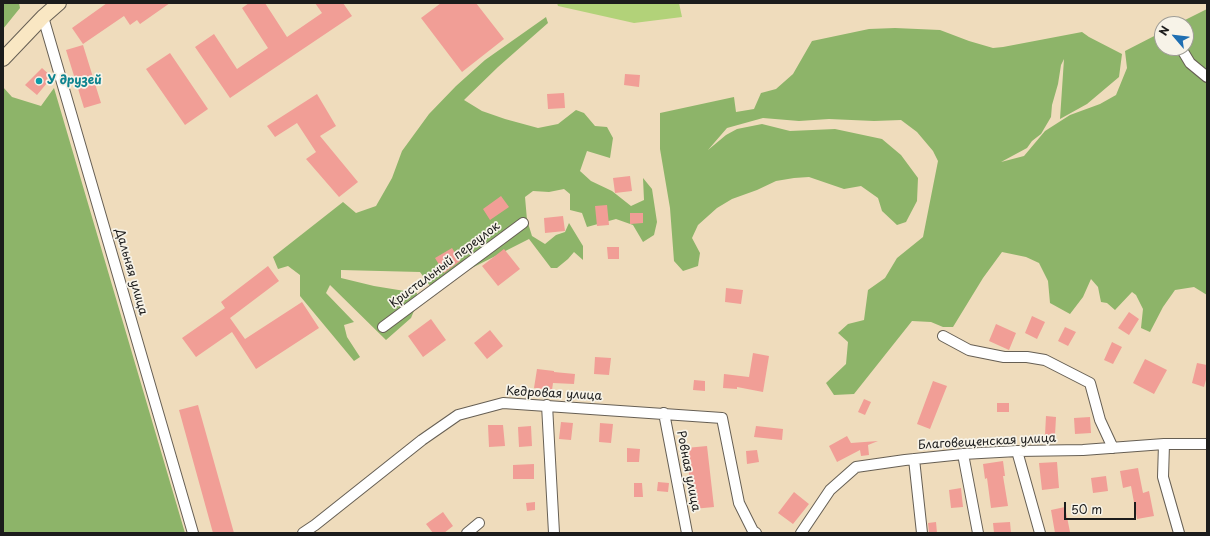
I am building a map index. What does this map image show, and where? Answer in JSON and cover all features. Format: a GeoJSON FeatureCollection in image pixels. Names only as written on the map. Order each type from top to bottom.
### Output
{"type":"FeatureCollection","features":[{"type":"Feature","properties":{"kind":"street"},"geometry":{"type":"LineString","coordinates":[[3,60],[43,17],[59,3]]}},
{"type":"Feature","properties":{"kind":"street","name":"Дальняя улица"},"geometry":{"type":"LineString","coordinates":[[43,17],[193,533]]}},
{"type":"Feature","properties":{"kind":"street"},"geometry":{"type":"LineString","coordinates":[[1186,56],[1190,63],[1207,77]]}},
{"type":"Feature","properties":{"kind":"street","name":"Кристальный переулок"},"geometry":{"type":"LineString","coordinates":[[383,327],[523,223]]}},
{"type":"Feature","properties":{"kind":"street"},"geometry":{"type":"LineString","coordinates":[[943,336],[969,350],[1004,357],[1027,357],[1045,360],[1090,383],[1100,420],[1113,448]]}},
{"type":"Feature","properties":{"kind":"street","name":"Кедровая улица"},"geometry":{"type":"LineString","coordinates":[[303,533],[422,440],[458,415],[503,403],[722,418],[739,503],[753,531],[756,533]]}},
{"type":"Feature","properties":{"kind":"street"},"geometry":{"type":"LineString","coordinates":[[547,405],[554,533]]}},
{"type":"Feature","properties":{"kind":"street","name":"Ровная улица"},"geometry":{"type":"LineString","coordinates":[[664,413],[687,533]]}},
{"type":"Feature","properties":{"kind":"street"},"geometry":{"type":"LineString","coordinates":[[1164,444],[1163,477],[1179,533]]}},
{"type":"Feature","properties":{"kind":"street","name":"Благовещенская улица"},"geometry":{"type":"LineString","coordinates":[[801,533],[830,490],[856,467],[963,454],[1083,450],[1164,444],[1207,444]]}},
{"type":"Feature","properties":{"kind":"street"},"geometry":{"type":"LineString","coordinates":[[1017,451],[1040,533]]}},
{"type":"Feature","properties":{"kind":"street"},"geometry":{"type":"LineString","coordinates":[[963,454],[978,533]]}},
{"type":"Feature","properties":{"kind":"street"},"geometry":{"type":"LineString","coordinates":[[914,459],[922,533]]}},
{"type":"Feature","properties":{"kind":"street"},"geometry":{"type":"LineString","coordinates":[[467,533],[479,523]]}},
{"type":"Feature","properties":{"kind":"green space"},"geometry":{"type":"Polygon","coordinates":[[[3,3],[19,3],[20,8],[3,29],[3,3]]]}},
{"type":"Feature","properties":{"kind":"green space"},"geometry":{"type":"Polygon","coordinates":[[[557,3],[679,3],[682,17],[634,23],[558,6],[557,3]]]}},
{"type":"Feature","properties":{"kind":"green space"},"geometry":{"type":"Polygon","coordinates":[[[1207,9],[1207,295],[1194,287],[1175,290],[1163,307],[1150,332],[1141,328],[1143,309],[1136,295],[1132,292],[1115,310],[1107,303],[1101,302],[1098,287],[1091,279],[1083,297],[1070,314],[1050,303],[1048,281],[1039,263],[1026,257],[1002,252],[983,278],[953,327],[943,327],[931,322],[912,321],[854,394],[834,395],[826,383],[846,364],[848,342],[838,333],[848,324],[864,320],[868,290],[885,278],[897,258],[923,237],[938,161],[933,151],[917,132],[901,120],[874,121],[829,119],[799,121],[763,118],[727,128],[708,150],[726,135],[737,129],[762,124],[790,131],[835,129],[882,139],[901,155],[918,178],[917,201],[906,222],[897,225],[882,211],[878,198],[861,186],[844,189],[809,177],[776,181],[732,199],[717,208],[698,225],[692,238],[700,253],[698,266],[683,271],[674,261],[670,208],[660,149],[660,113],[734,97],[736,112],[754,109],[761,93],[776,89],[793,74],[812,41],[869,29],[895,28],[940,30],[993,48],[1082,32],[1122,54],[1119,77],[1087,104],[1060,119],[1064,59],[1061,65],[1058,84],[1052,105],[1051,117],[1041,134],[1032,141],[1027,148],[1001,162],[1024,156],[1045,131],[1070,115],[1100,104],[1116,95],[1127,68],[1125,51],[1154,36],[1154,56],[1194,56],[1193,16],[1207,9]]]}},
{"type":"Feature","properties":{"kind":"green space"},"geometry":{"type":"Polygon","coordinates":[[[546,17],[548,23],[498,67],[464,100],[482,111],[538,128],[558,124],[576,110],[584,113],[595,126],[607,127],[613,138],[610,158],[587,151],[580,171],[591,181],[612,191],[631,206],[644,200],[643,178],[652,189],[657,222],[654,235],[643,242],[633,225],[616,219],[587,227],[582,213],[570,210],[570,194],[564,189],[549,192],[533,191],[525,197],[527,220],[532,236],[545,244],[556,235],[565,232],[569,223],[583,246],[583,260],[574,252],[557,268],[551,268],[529,239],[458,275],[433,290],[420,272],[341,270],[341,278],[374,286],[417,293],[416,306],[411,318],[386,340],[330,285],[326,293],[354,322],[344,325],[347,337],[360,357],[354,361],[300,296],[300,275],[288,266],[278,269],[273,257],[343,202],[356,213],[376,206],[392,178],[402,151],[429,114],[456,86],[485,60],[546,17]]]}},
{"type":"Feature","properties":{"kind":"green space"},"geometry":{"type":"Polygon","coordinates":[[[3,87],[12,97],[41,106],[54,88],[185,533],[3,533],[3,87]]]}},
{"type":"Feature","properties":{"kind":"building"},"geometry":{"type":"Polygon","coordinates":[[[107,3],[170,3],[140,24],[137,20],[130,25],[124,16],[83,44],[72,28],[107,3]]]}},
{"type":"Feature","properties":{"kind":"building"},"geometry":{"type":"Polygon","coordinates":[[[249,3],[265,3],[287,37],[322,13],[315,3],[343,3],[352,16],[230,98],[195,47],[214,34],[237,69],[268,48],[242,8],[249,3]]]}},
{"type":"Feature","properties":{"kind":"building"},"geometry":{"type":"Polygon","coordinates":[[[441,3],[476,3],[504,39],[462,72],[421,18],[441,3]]]}},
{"type":"Feature","properties":{"kind":"building"},"geometry":{"type":"Polygon","coordinates":[[[83,45],[101,103],[84,108],[66,50],[83,45]]]}},
{"type":"Feature","properties":{"kind":"building"},"geometry":{"type":"Polygon","coordinates":[[[170,53],[208,109],[185,125],[146,69],[170,53]]]}},
{"type":"Feature","properties":{"kind":"building","name":"У друзей"},"geometry":{"type":"Polygon","coordinates":[[[42,68],[52,77],[37,95],[25,85],[42,68]]]}},
{"type":"Feature","properties":{"kind":"building"},"geometry":{"type":"Polygon","coordinates":[[[625,74],[640,75],[639,87],[624,85],[625,74]]]}},
{"type":"Feature","properties":{"kind":"building"},"geometry":{"type":"Polygon","coordinates":[[[564,93],[565,108],[548,109],[547,94],[564,93]]]}},
{"type":"Feature","properties":{"kind":"building"},"geometry":{"type":"Polygon","coordinates":[[[317,94],[336,126],[320,136],[358,182],[339,197],[306,159],[316,152],[297,123],[275,137],[267,126],[317,94]]]}},
{"type":"Feature","properties":{"kind":"building"},"geometry":{"type":"Polygon","coordinates":[[[630,176],[632,191],[615,193],[613,178],[630,176]]]}},
{"type":"Feature","properties":{"kind":"building"},"geometry":{"type":"Polygon","coordinates":[[[501,196],[509,207],[490,220],[483,209],[501,196]]]}},
{"type":"Feature","properties":{"kind":"building"},"geometry":{"type":"Polygon","coordinates":[[[607,205],[609,225],[597,226],[595,206],[607,205]]]}},
{"type":"Feature","properties":{"kind":"building"},"geometry":{"type":"Polygon","coordinates":[[[630,213],[643,213],[643,223],[630,224],[630,213]]]}},
{"type":"Feature","properties":{"kind":"building"},"geometry":{"type":"Polygon","coordinates":[[[563,216],[565,231],[545,233],[544,218],[563,216]]]}},
{"type":"Feature","properties":{"kind":"building"},"geometry":{"type":"Polygon","coordinates":[[[607,247],[619,247],[619,259],[608,259],[607,247]]]}},
{"type":"Feature","properties":{"kind":"building"},"geometry":{"type":"Polygon","coordinates":[[[452,248],[460,261],[444,273],[435,258],[452,248]]]}},
{"type":"Feature","properties":{"kind":"building"},"geometry":{"type":"Polygon","coordinates":[[[504,249],[520,269],[498,286],[482,266],[504,249]]]}},
{"type":"Feature","properties":{"kind":"building"},"geometry":{"type":"Polygon","coordinates":[[[268,266],[279,281],[230,318],[245,339],[302,302],[319,328],[256,369],[232,332],[196,357],[182,338],[225,308],[221,302],[268,266]]]}},
{"type":"Feature","properties":{"kind":"building"},"geometry":{"type":"Polygon","coordinates":[[[726,288],[743,290],[741,304],[725,302],[726,288]]]}},
{"type":"Feature","properties":{"kind":"building"},"geometry":{"type":"Polygon","coordinates":[[[1129,312],[1139,319],[1129,335],[1118,328],[1129,312]]]}},
{"type":"Feature","properties":{"kind":"building"},"geometry":{"type":"Polygon","coordinates":[[[1032,316],[1045,322],[1037,339],[1025,333],[1032,316]]]}},
{"type":"Feature","properties":{"kind":"building"},"geometry":{"type":"Polygon","coordinates":[[[431,319],[446,340],[423,357],[408,336],[431,319]]]}},
{"type":"Feature","properties":{"kind":"building"},"geometry":{"type":"Polygon","coordinates":[[[996,324],[1016,333],[1009,350],[989,341],[996,324]]]}},
{"type":"Feature","properties":{"kind":"building"},"geometry":{"type":"Polygon","coordinates":[[[1065,327],[1076,332],[1068,346],[1058,341],[1065,327]]]}},
{"type":"Feature","properties":{"kind":"building"},"geometry":{"type":"Polygon","coordinates":[[[490,330],[503,346],[487,359],[474,343],[490,330]]]}},
{"type":"Feature","properties":{"kind":"building"},"geometry":{"type":"Polygon","coordinates":[[[1112,342],[1122,347],[1113,364],[1104,360],[1112,342]]]}},
{"type":"Feature","properties":{"kind":"building"},"geometry":{"type":"Polygon","coordinates":[[[753,353],[769,356],[763,392],[737,387],[737,389],[723,388],[724,374],[749,377],[753,353]]]}},
{"type":"Feature","properties":{"kind":"building"},"geometry":{"type":"Polygon","coordinates":[[[595,357],[611,358],[609,375],[594,374],[595,357]]]}},
{"type":"Feature","properties":{"kind":"building"},"geometry":{"type":"Polygon","coordinates":[[[1145,359],[1167,370],[1154,394],[1133,383],[1145,359]]]}},
{"type":"Feature","properties":{"kind":"building"},"geometry":{"type":"Polygon","coordinates":[[[1197,363],[1207,365],[1207,376],[1204,387],[1192,383],[1197,363]]]}},
{"type":"Feature","properties":{"kind":"building"},"geometry":{"type":"Polygon","coordinates":[[[537,369],[575,374],[574,384],[553,383],[552,390],[534,388],[537,369]]]}},
{"type":"Feature","properties":{"kind":"building"},"geometry":{"type":"Polygon","coordinates":[[[694,380],[705,381],[705,391],[693,390],[694,380]]]}},
{"type":"Feature","properties":{"kind":"building"},"geometry":{"type":"Polygon","coordinates":[[[933,381],[947,386],[930,429],[917,424],[933,381]]]}},
{"type":"Feature","properties":{"kind":"building"},"geometry":{"type":"Polygon","coordinates":[[[864,399],[871,402],[865,415],[858,412],[864,399]]]}},
{"type":"Feature","properties":{"kind":"building"},"geometry":{"type":"Polygon","coordinates":[[[997,403],[1009,403],[1009,412],[997,412],[997,403]]]}},
{"type":"Feature","properties":{"kind":"building"},"geometry":{"type":"Polygon","coordinates":[[[198,405],[234,533],[213,533],[179,410],[198,405]]]}},
{"type":"Feature","properties":{"kind":"building"},"geometry":{"type":"Polygon","coordinates":[[[1046,416],[1056,417],[1055,435],[1045,435],[1046,416]]]}},
{"type":"Feature","properties":{"kind":"building"},"geometry":{"type":"Polygon","coordinates":[[[1090,417],[1091,433],[1075,434],[1074,418],[1090,417]]]}},
{"type":"Feature","properties":{"kind":"building"},"geometry":{"type":"Polygon","coordinates":[[[561,422],[573,423],[571,440],[559,439],[561,422]]]}},
{"type":"Feature","properties":{"kind":"building"},"geometry":{"type":"Polygon","coordinates":[[[600,423],[613,424],[611,443],[599,442],[600,423]]]}},
{"type":"Feature","properties":{"kind":"building"},"geometry":{"type":"Polygon","coordinates":[[[488,425],[503,425],[505,446],[489,447],[488,425]]]}},
{"type":"Feature","properties":{"kind":"building"},"geometry":{"type":"Polygon","coordinates":[[[531,426],[532,446],[519,447],[518,427],[531,426]]]}},
{"type":"Feature","properties":{"kind":"building"},"geometry":{"type":"Polygon","coordinates":[[[756,426],[783,429],[782,440],[754,437],[756,426]]]}},
{"type":"Feature","properties":{"kind":"building"},"geometry":{"type":"Polygon","coordinates":[[[847,436],[851,443],[878,441],[868,445],[869,455],[861,456],[860,450],[837,462],[829,446],[847,436]]]}},
{"type":"Feature","properties":{"kind":"building"},"geometry":{"type":"Polygon","coordinates":[[[707,446],[714,507],[693,509],[686,448],[707,446]]]}},
{"type":"Feature","properties":{"kind":"building"},"geometry":{"type":"Polygon","coordinates":[[[627,448],[640,449],[639,462],[627,462],[627,448]]]}},
{"type":"Feature","properties":{"kind":"building"},"geometry":{"type":"Polygon","coordinates":[[[757,450],[759,462],[747,464],[746,451],[757,450]]]}},
{"type":"Feature","properties":{"kind":"building"},"geometry":{"type":"Polygon","coordinates":[[[1003,461],[1005,476],[1003,476],[1008,506],[991,508],[987,478],[985,479],[983,464],[1003,461]]]}},
{"type":"Feature","properties":{"kind":"building"},"geometry":{"type":"Polygon","coordinates":[[[1057,462],[1059,488],[1042,490],[1039,463],[1057,462]]]}},
{"type":"Feature","properties":{"kind":"building"},"geometry":{"type":"Polygon","coordinates":[[[534,464],[534,479],[513,479],[513,465],[534,464]]]}},
{"type":"Feature","properties":{"kind":"building"},"geometry":{"type":"Polygon","coordinates":[[[1138,468],[1143,493],[1149,491],[1154,516],[1137,519],[1131,486],[1123,488],[1120,471],[1138,468]]]}},
{"type":"Feature","properties":{"kind":"building"},"geometry":{"type":"Polygon","coordinates":[[[1106,476],[1108,491],[1093,493],[1091,478],[1106,476]]]}},
{"type":"Feature","properties":{"kind":"building"},"geometry":{"type":"Polygon","coordinates":[[[658,482],[669,483],[668,492],[657,491],[658,482]]]}},
{"type":"Feature","properties":{"kind":"building"},"geometry":{"type":"Polygon","coordinates":[[[634,483],[642,483],[643,497],[634,497],[634,483]]]}},
{"type":"Feature","properties":{"kind":"building"},"geometry":{"type":"Polygon","coordinates":[[[961,488],[963,507],[951,508],[949,490],[961,488]]]}},
{"type":"Feature","properties":{"kind":"building"},"geometry":{"type":"Polygon","coordinates":[[[794,492],[809,504],[793,524],[778,513],[794,492]]]}},
{"type":"Feature","properties":{"kind":"building"},"geometry":{"type":"Polygon","coordinates":[[[535,502],[535,510],[527,511],[526,503],[535,502]]]}},
{"type":"Feature","properties":{"kind":"building"},"geometry":{"type":"Polygon","coordinates":[[[1065,507],[1070,532],[1055,533],[1051,510],[1065,507]]]}},
{"type":"Feature","properties":{"kind":"building"},"geometry":{"type":"Polygon","coordinates":[[[443,512],[453,526],[444,533],[433,533],[426,524],[443,512]]]}},
{"type":"Feature","properties":{"kind":"building"},"geometry":{"type":"Polygon","coordinates":[[[936,522],[937,533],[929,533],[928,523],[936,522]]]}},
{"type":"Feature","properties":{"kind":"building"},"geometry":{"type":"Polygon","coordinates":[[[1010,522],[1011,533],[994,533],[993,523],[1010,522]]]}},
{"type":"Feature","properties":{"kind":"place","name":"У друзей"},"geometry":{"type":"Point","coordinates":[39,81]}}]}
